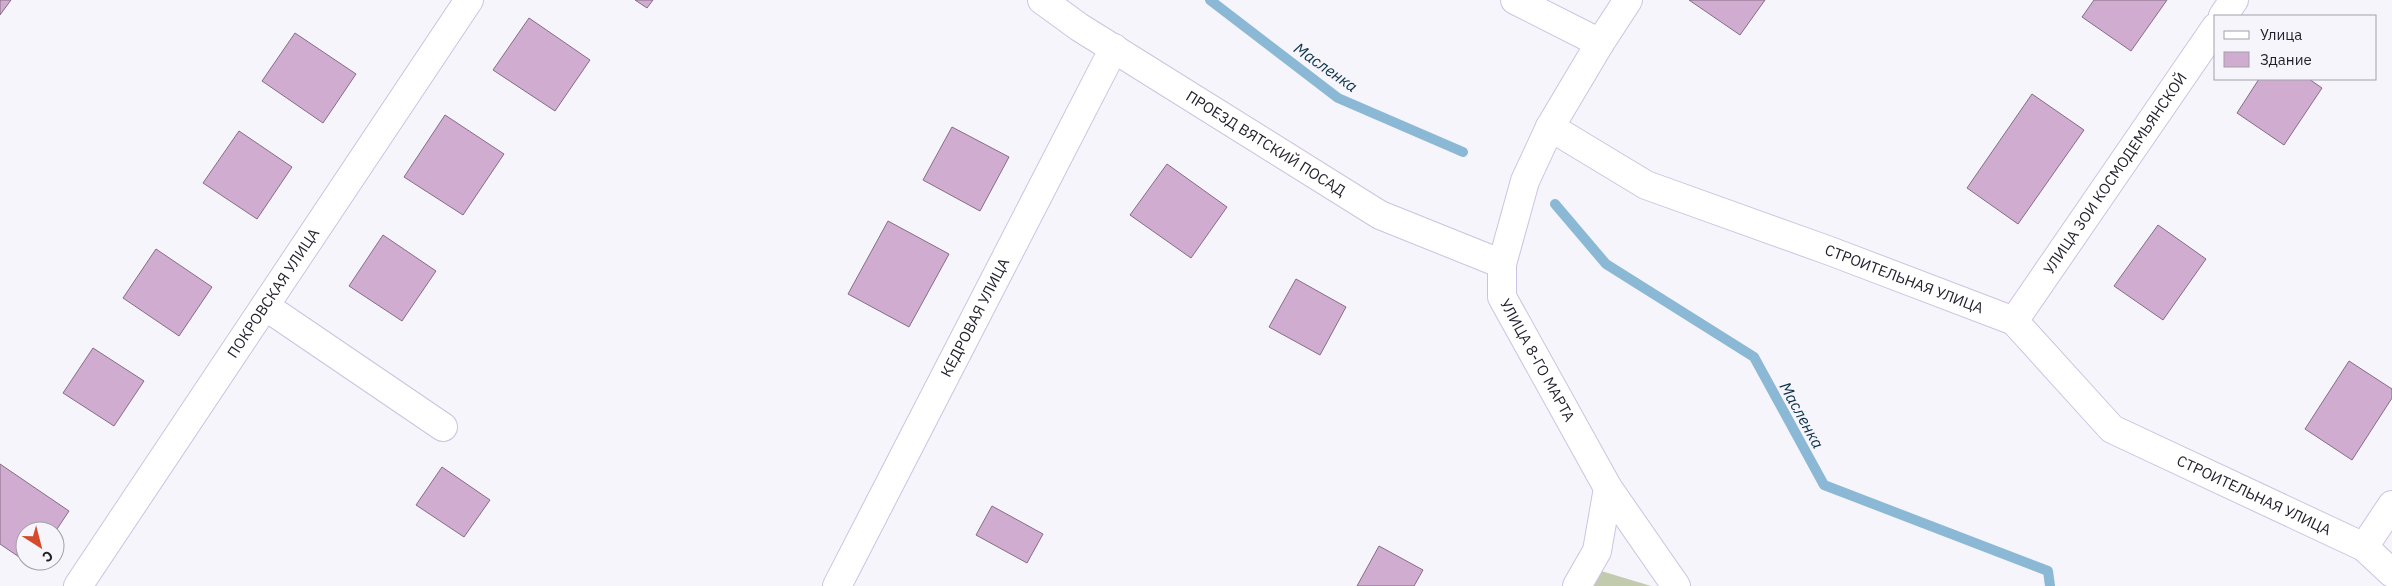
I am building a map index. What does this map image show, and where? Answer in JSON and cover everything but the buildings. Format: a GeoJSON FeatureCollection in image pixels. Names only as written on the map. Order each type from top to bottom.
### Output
{"type":"FeatureCollection","features":[{"type":"Feature","properties":{"kind":"street","name":"ПОКРОВСКАЯ УЛИЦА"},"geometry":{"type":"LineString","coordinates":[[78,586],[470,0]]}},
{"type":"Feature","properties":{"kind":"street","name":"ПРОЕЗД ВЯТСКИЙ ПОСАД"},"geometry":{"type":"LineString","coordinates":[[1042,0],[1114,48],[1380,215],[1502,264]]}},
{"type":"Feature","properties":{"kind":"street"},"geometry":{"type":"LineString","coordinates":[[1515,0],[1600,43]]}},
{"type":"Feature","properties":{"kind":"street"},"geometry":{"type":"LineString","coordinates":[[1550,127],[1628,0]]}},
{"type":"Feature","properties":{"kind":"street"},"geometry":{"type":"LineString","coordinates":[[2224,15],[2234,0]]}},
{"type":"Feature","properties":{"kind":"street","name":"УЛИЦА ЗОИ КОСМОДЕМЬЯНСКОЙ"},"geometry":{"type":"LineString","coordinates":[[2014,321],[2214,30]]}},
{"type":"Feature","properties":{"kind":"street","name":"КЕДРОВАЯ УЛИЦА"},"geometry":{"type":"LineString","coordinates":[[837,586],[1114,48]]}},
{"type":"Feature","properties":{"kind":"street","name":"СТРОИТЕЛЬНАЯ УЛИЦА"},"geometry":{"type":"LineString","coordinates":[[1550,127],[1646,185],[1830,251],[2014,321],[2112,429],[2364,547],[2392,573]]}},
{"type":"Feature","properties":{"kind":"street","name":"УЛИЦА 8-ГО МАРТА"},"geometry":{"type":"LineString","coordinates":[[1550,127],[1525,181],[1502,264],[1502,297],[1608,488],[1676,586]]}},
{"type":"Feature","properties":{"kind":"street"},"geometry":{"type":"LineString","coordinates":[[265,306],[443,427]]}},
{"type":"Feature","properties":{"kind":"street"},"geometry":{"type":"LineString","coordinates":[[1577,586],[1598,551],[1608,488]]}},
{"type":"Feature","properties":{"kind":"street"},"geometry":{"type":"LineString","coordinates":[[2364,547],[2392,505]]}},
{"type":"Feature","properties":{"kind":"green space"},"geometry":{"type":"Polygon","coordinates":[[[1598,570],[1651,586],[1587,586],[1598,570]]]}},
{"type":"Feature","properties":{"kind":"waterway","name":"Масленка"},"geometry":{"type":"LineString","coordinates":[[1210,0],[1338,98],[1463,152]]}},
{"type":"Feature","properties":{"kind":"waterway","name":"Масленка"},"geometry":{"type":"LineString","coordinates":[[1555,204],[1606,264],[1754,357],[1824,485],[2048,571],[2050,586]]}}]}
